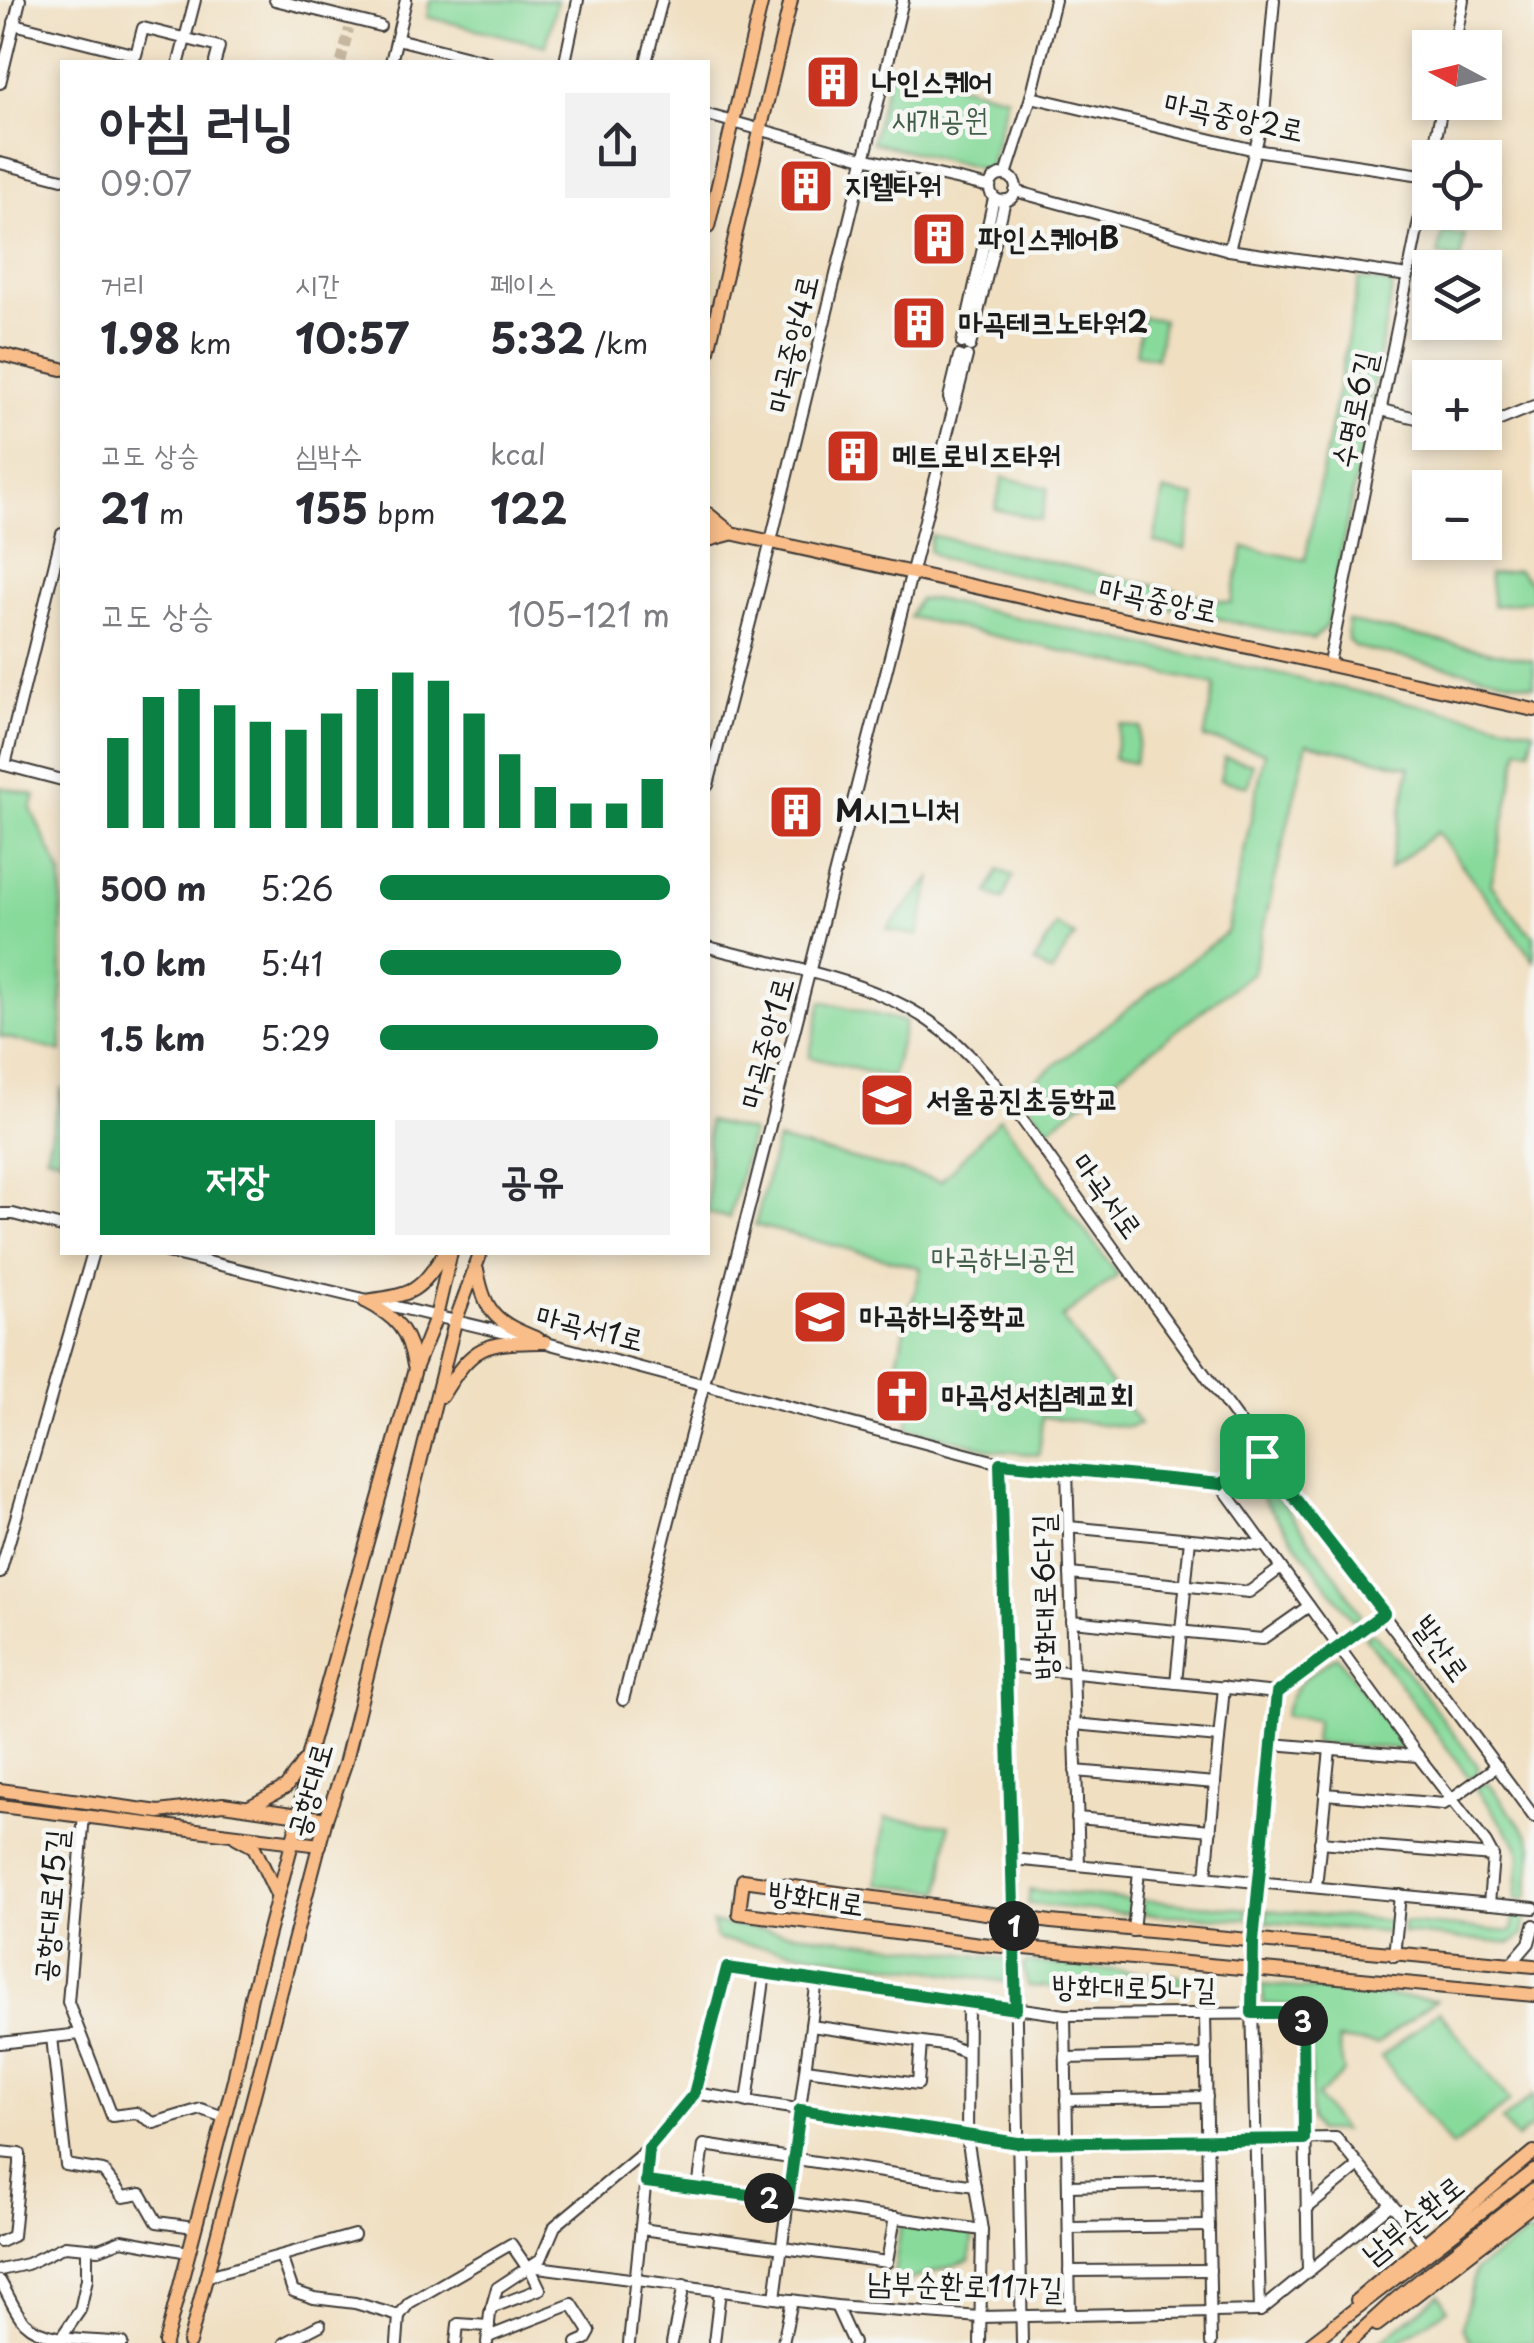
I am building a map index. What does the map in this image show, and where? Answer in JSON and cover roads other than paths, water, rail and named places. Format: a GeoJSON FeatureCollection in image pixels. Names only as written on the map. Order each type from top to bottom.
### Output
{"type":"FeatureCollection","features":[{"type":"Feature","properties":{"kind":"main road"},"geometry":{"type":"LineString","coordinates":[[710,219],[762,0]]}},
{"type":"Feature","properties":{"kind":"main road"},"geometry":{"type":"LineString","coordinates":[[710,342],[791,0]]}},
{"type":"Feature","properties":{"kind":"main road"},"geometry":{"type":"LineString","coordinates":[[0,354],[60,369]]}},
{"type":"Feature","properties":{"kind":"main road"},"geometry":{"type":"LineString","coordinates":[[710,516],[732,533]]}},
{"type":"Feature","properties":{"kind":"main road","name":"마곡중앙로"},"geometry":{"type":"LineString","coordinates":[[710,528],[1534,710]]}},
{"type":"Feature","properties":{"kind":"main road"},"geometry":{"type":"LineString","coordinates":[[710,539],[732,533]]}},
{"type":"Feature","properties":{"kind":"main road"},"geometry":{"type":"LineString","coordinates":[[365,1301],[401,1296],[417,1289],[446,1255]]}},
{"type":"Feature","properties":{"kind":"main road","name":"공항대로"},"geometry":{"type":"LineString","coordinates":[[165,2343],[299,1817],[308,1754],[415,1370],[436,1317],[447,1255]]}},
{"type":"Feature","properties":{"kind":"main road","name":"공항대로"},"geometry":{"type":"LineString","coordinates":[[189,2343],[326,1819],[345,1764],[455,1322],[480,1255]]}},
{"type":"Feature","properties":{"kind":"main road"},"geometry":{"type":"LineString","coordinates":[[476,1269],[481,1292],[494,1316],[502,1324],[545,1342]]}},
{"type":"Feature","properties":{"kind":"main road"},"geometry":{"type":"LineString","coordinates":[[365,1301],[387,1313],[405,1330],[412,1345],[415,1370]]}},
{"type":"Feature","properties":{"kind":"main road"},"geometry":{"type":"LineString","coordinates":[[434,1409],[456,1373],[477,1350],[499,1343],[545,1342]]}},
{"type":"Feature","properties":{"kind":"main road"},"geometry":{"type":"LineString","coordinates":[[249,1806],[286,1788],[308,1754]]}},
{"type":"Feature","properties":{"kind":"main road"},"geometry":{"type":"LineString","coordinates":[[0,1790],[159,1812],[224,1804],[326,1819]]}},
{"type":"Feature","properties":{"kind":"main road"},"geometry":{"type":"LineString","coordinates":[[0,1806],[320,1845]]}},
{"type":"Feature","properties":{"kind":"main road"},"geometry":{"type":"LineString","coordinates":[[229,1833],[254,1847],[278,1897]]}},
{"type":"Feature","properties":{"kind":"main road","name":"방화대로"},"geometry":{"type":"LineString","coordinates":[[1534,1966],[1132,1931],[743,1880],[738,1914],[1015,1947],[1534,1995]]}},
{"type":"Feature","properties":{"kind":"main road","name":"남부순환로"},"geometry":{"type":"LineString","coordinates":[[1326,2330],[1376,2282],[1534,2152]]}},
{"type":"Feature","properties":{"kind":"main road","name":"남부순환로"},"geometry":{"type":"LineString","coordinates":[[1310,2343],[1534,2171]]}},
{"type":"Feature","properties":{"kind":"main road","name":"남부순환로"},"geometry":{"type":"LineString","coordinates":[[1349,2343],[1396,2298],[1534,2189]]}},
{"type":"Feature","properties":{"kind":"main road","name":"남부순환로"},"geometry":{"type":"LineString","coordinates":[[1349,2343],[1406,2306],[1534,2204]]}},
{"type":"Feature","properties":{"kind":"street"},"geometry":{"type":"LineString","coordinates":[[0,83],[20,0]]}},
{"type":"Feature","properties":{"kind":"street"},"geometry":{"type":"LineString","coordinates":[[180,60],[195,0]]}},
{"type":"Feature","properties":{"kind":"street"},"geometry":{"type":"LineString","coordinates":[[275,0],[350,24],[380,26]]}},
{"type":"Feature","properties":{"kind":"street"},"geometry":{"type":"LineString","coordinates":[[392,60],[406,0]]}},
{"type":"Feature","properties":{"kind":"street"},"geometry":{"type":"LineString","coordinates":[[565,60],[578,0]]}},
{"type":"Feature","properties":{"kind":"street"},"geometry":{"type":"LineString","coordinates":[[647,60],[662,0]]}},
{"type":"Feature","properties":{"kind":"street","name":"마곡중앙4로"},"geometry":{"type":"LineString","coordinates":[[771,541],[903,0]]}},
{"type":"Feature","properties":{"kind":"street"},"geometry":{"type":"LineString","coordinates":[[1006,175],[1056,0]]}},
{"type":"Feature","properties":{"kind":"street"},"geometry":{"type":"LineString","coordinates":[[1228,250],[1270,82],[1274,0]]}},
{"type":"Feature","properties":{"kind":"street"},"geometry":{"type":"LineString","coordinates":[[1457,30],[1463,0]]}},
{"type":"Feature","properties":{"kind":"street"},"geometry":{"type":"LineString","coordinates":[[14,23],[140,59],[143,28],[219,48],[216,60]]}},
{"type":"Feature","properties":{"kind":"street"},"geometry":{"type":"LineString","coordinates":[[397,39],[480,60]]}},
{"type":"Feature","properties":{"kind":"street","name":"마곡중앙2로"},"geometry":{"type":"LineString","coordinates":[[1031,97],[1255,150],[1412,169]]}},
{"type":"Feature","properties":{"kind":"street"},"geometry":{"type":"LineString","coordinates":[[710,116],[996,195],[1016,191],[1228,250],[1408,276]]}},
{"type":"Feature","properties":{"kind":"street"},"geometry":{"type":"LineString","coordinates":[[0,163],[60,178]]}},
{"type":"Feature","properties":{"kind":"street"},"geometry":{"type":"LineString","coordinates":[[912,572],[951,412],[949,398],[965,350],[997,176],[1013,179],[1016,191]]}},
{"type":"Feature","properties":{"kind":"street","name":"수명로6길"},"geometry":{"type":"LineString","coordinates":[[1329,663],[1417,230]]}},
{"type":"Feature","properties":{"kind":"street"},"geometry":{"type":"LineString","coordinates":[[1502,419],[1534,406]]}},
{"type":"Feature","properties":{"kind":"street"},"geometry":{"type":"LineString","coordinates":[[1381,410],[1412,417]]}},
{"type":"Feature","properties":{"kind":"street"},"geometry":{"type":"LineString","coordinates":[[710,778],[771,541]]}},
{"type":"Feature","properties":{"kind":"street"},"geometry":{"type":"LineString","coordinates":[[60,542],[2,764],[60,779]]}},
{"type":"Feature","properties":{"kind":"street","name":"마곡중앙1로"},"geometry":{"type":"LineString","coordinates":[[623,1700],[912,572]]}},
{"type":"Feature","properties":{"kind":"street","name":"마곡서로"},"geometry":{"type":"LineString","coordinates":[[710,949],[861,986],[902,1002],[968,1055],[1024,1122],[1262,1456]]}},
{"type":"Feature","properties":{"kind":"street"},"geometry":{"type":"LineString","coordinates":[[0,1214],[60,1226]]}},
{"type":"Feature","properties":{"kind":"street"},"geometry":{"type":"LineString","coordinates":[[0,1573],[92,1255]]}},
{"type":"Feature","properties":{"kind":"street","name":"마곡서1로"},"geometry":{"type":"LineString","coordinates":[[178,1255],[704,1382],[1000,1463],[1221,1484]]}},
{"type":"Feature","properties":{"kind":"street"},"geometry":{"type":"LineString","coordinates":[[1262,1456],[1221,1484],[1418,1756],[1478,1831],[1492,1856],[1489,1904]]}},
{"type":"Feature","properties":{"kind":"street","name":"발산로"},"geometry":{"type":"LineString","coordinates":[[1262,1456],[1534,1817]]}},
{"type":"Feature","properties":{"kind":"street"},"geometry":{"type":"LineString","coordinates":[[1000,1463],[1022,2343]]}},
{"type":"Feature","properties":{"kind":"street","name":"방화대로6다길"},"geometry":{"type":"LineString","coordinates":[[1068,1470],[1079,1865]]}},
{"type":"Feature","properties":{"kind":"street"},"geometry":{"type":"LineString","coordinates":[[1068,1527],[1263,1546]]}},
{"type":"Feature","properties":{"kind":"street"},"geometry":{"type":"LineString","coordinates":[[1176,1683],[1190,1539]]}},
{"type":"Feature","properties":{"kind":"street"},"geometry":{"type":"LineString","coordinates":[[1070,1574],[1249,1592],[1281,1568]]}},
{"type":"Feature","properties":{"kind":"street"},"geometry":{"type":"LineString","coordinates":[[1070,1622],[1262,1639],[1309,1606]]}},
{"type":"Feature","properties":{"kind":"street"},"geometry":{"type":"LineString","coordinates":[[1006,1666],[1277,1693],[1384,1613]]}},
{"type":"Feature","properties":{"kind":"street"},"geometry":{"type":"LineString","coordinates":[[1206,1877],[1224,1687]]}},
{"type":"Feature","properties":{"kind":"street"},"geometry":{"type":"LineString","coordinates":[[1260,2311],[1251,1968],[1277,1693]]}},
{"type":"Feature","properties":{"kind":"street"},"geometry":{"type":"LineString","coordinates":[[1074,1724],[1219,1737]]}},
{"type":"Feature","properties":{"kind":"street"},"geometry":{"type":"LineString","coordinates":[[1272,1744],[1418,1756]]}},
{"type":"Feature","properties":{"kind":"street"},"geometry":{"type":"LineString","coordinates":[[1316,1887],[1330,1749]]}},
{"type":"Feature","properties":{"kind":"street"},"geometry":{"type":"LineString","coordinates":[[1325,1794],[1444,1804],[1497,1766]]}},
{"type":"Feature","properties":{"kind":"street"},"geometry":{"type":"LineString","coordinates":[[1075,1771],[1215,1784]]}},
{"type":"Feature","properties":{"kind":"street","name":"공항대로15길"},"geometry":{"type":"LineString","coordinates":[[84,1815],[68,2002],[112,2116],[136,2113],[154,2123],[201,2109],[224,2117]]}},
{"type":"Feature","properties":{"kind":"street"},"geometry":{"type":"LineString","coordinates":[[1077,1818],[1211,1830]]}},
{"type":"Feature","properties":{"kind":"street"},"geometry":{"type":"LineString","coordinates":[[1320,1842],[1492,1856]]}},
{"type":"Feature","properties":{"kind":"street"},"geometry":{"type":"LineString","coordinates":[[1012,1859],[1534,1908]]}},
{"type":"Feature","properties":{"kind":"street"},"geometry":{"type":"LineString","coordinates":[[1132,1931],[1139,1871]]}},
{"type":"Feature","properties":{"kind":"street"},"geometry":{"type":"LineString","coordinates":[[1394,1956],[1400,1895]]}},
{"type":"Feature","properties":{"kind":"street"},"geometry":{"type":"LineString","coordinates":[[1511,1964],[1529,1944],[1534,1925]]}},
{"type":"Feature","properties":{"kind":"street","name":"방화대로5나길"},"geometry":{"type":"LineString","coordinates":[[694,2094],[727,1968],[1065,2015],[1303,2013],[1304,2139]]}},
{"type":"Feature","properties":{"kind":"street"},"geometry":{"type":"LineString","coordinates":[[747,2102],[765,1973]]}},
{"type":"Feature","properties":{"kind":"street"},"geometry":{"type":"LineString","coordinates":[[775,2298],[817,1980]]}},
{"type":"Feature","properties":{"kind":"street"},"geometry":{"type":"LineString","coordinates":[[968,2002],[968,2138],[982,2230],[980,2343]]}},
{"type":"Feature","properties":{"kind":"street"},"geometry":{"type":"LineString","coordinates":[[1205,2014],[1211,2343]]}},
{"type":"Feature","properties":{"kind":"street"},"geometry":{"type":"LineString","coordinates":[[1065,2015],[1070,2314]]}},
{"type":"Feature","properties":{"kind":"street"},"geometry":{"type":"LineString","coordinates":[[811,2026],[922,2042],[967,2053]]}},
{"type":"Feature","properties":{"kind":"street"},"geometry":{"type":"LineString","coordinates":[[0,2043],[80,2034]]}},
{"type":"Feature","properties":{"kind":"street"},"geometry":{"type":"LineString","coordinates":[[52,2037],[66,2165],[104,2170],[123,2197],[141,2194],[157,2222],[194,2227]]}},
{"type":"Feature","properties":{"kind":"street"},"geometry":{"type":"LineString","coordinates":[[806,2068],[918,2084],[922,2042]]}},
{"type":"Feature","properties":{"kind":"street"},"geometry":{"type":"LineString","coordinates":[[1066,2058],[1206,2055]]}},
{"type":"Feature","properties":{"kind":"street"},"geometry":{"type":"LineString","coordinates":[[488,2335],[498,2288],[541,2259],[555,2226],[649,2148],[694,2094],[1018,2143],[1336,2138],[1424,2243]]}},
{"type":"Feature","properties":{"kind":"street"},"geometry":{"type":"LineString","coordinates":[[1066,2100],[1206,2097]]}},
{"type":"Feature","properties":{"kind":"street"},"geometry":{"type":"LineString","coordinates":[[1304,2139],[1308,2272]]}},
{"type":"Feature","properties":{"kind":"street"},"geometry":{"type":"LineString","coordinates":[[698,2189],[704,2145],[975,2186]]}},
{"type":"Feature","properties":{"kind":"street"},"geometry":{"type":"LineString","coordinates":[[629,2343],[649,2148]]}},
{"type":"Feature","properties":{"kind":"street"},"geometry":{"type":"LineString","coordinates":[[0,2152],[20,2154],[20,2164],[14,2236],[0,2242]]}},
{"type":"Feature","properties":{"kind":"street"},"geometry":{"type":"LineString","coordinates":[[1306,2209],[1359,2166]]}},
{"type":"Feature","properties":{"kind":"street"},"geometry":{"type":"LineString","coordinates":[[646,2182],[982,2230]]}},
{"type":"Feature","properties":{"kind":"street"},"geometry":{"type":"LineString","coordinates":[[1068,2186],[1208,2183]]}},
{"type":"Feature","properties":{"kind":"street"},"geometry":{"type":"LineString","coordinates":[[1260,2311],[1390,2204]]}},
{"type":"Feature","properties":{"kind":"street"},"geometry":{"type":"LineString","coordinates":[[641,2229],[887,2262],[896,2217]]}},
{"type":"Feature","properties":{"kind":"street"},"geometry":{"type":"LineString","coordinates":[[1068,2228],[1209,2226]]}},
{"type":"Feature","properties":{"kind":"street"},"geometry":{"type":"LineString","coordinates":[[204,2277],[354,2234]]}},
{"type":"Feature","properties":{"kind":"street"},"geometry":{"type":"LineString","coordinates":[[0,2270],[27,2264],[65,2246],[99,2249],[122,2240],[188,2252]]}},
{"type":"Feature","properties":{"kind":"street","name":"남부순환로11가길"},"geometry":{"type":"LineString","coordinates":[[399,2316],[409,2303],[511,2244],[524,2264],[530,2266],[836,2306],[980,2317],[1260,2311]]}},
{"type":"Feature","properties":{"kind":"street"},"geometry":{"type":"LineString","coordinates":[[58,2341],[80,2310],[87,2248]]}},
{"type":"Feature","properties":{"kind":"street"},"geometry":{"type":"LineString","coordinates":[[280,2256],[293,2290],[399,2316],[397,2343]]}},
{"type":"Feature","properties":{"kind":"street"},"geometry":{"type":"LineString","coordinates":[[491,2308],[540,2288],[530,2266]]}},
{"type":"Feature","properties":{"kind":"street"},"geometry":{"type":"LineString","coordinates":[[1070,2272],[1210,2270]]}},
{"type":"Feature","properties":{"kind":"street"},"geometry":{"type":"LineString","coordinates":[[0,2281],[24,2322],[34,2331],[58,2341],[122,2343]]}},
{"type":"Feature","properties":{"kind":"street"},"geometry":{"type":"LineString","coordinates":[[672,2343],[684,2285]]}},
{"type":"Feature","properties":{"kind":"street"},"geometry":{"type":"LineString","coordinates":[[714,2343],[720,2290]]}},
{"type":"Feature","properties":{"kind":"street"},"geometry":{"type":"LineString","coordinates":[[783,2343],[792,2300]]}},
{"type":"Feature","properties":{"kind":"street"},"geometry":{"type":"LineString","coordinates":[[456,2343],[458,2324],[488,2335],[572,2304],[590,2332],[577,2343]]}},
{"type":"Feature","properties":{"kind":"street"},"geometry":{"type":"LineString","coordinates":[[836,2306],[854,2343]]}},
{"type":"Feature","properties":{"kind":"street"},"geometry":{"type":"LineString","coordinates":[[285,2343],[320,2325]]}},
{"type":"Feature","properties":{"kind":"tunnel"},"geometry":{"type":"LineString","coordinates":[[341,60],[349,29]]}},
{"type":"Feature","properties":{"kind":"place","name":"나인스퀘어"},"geometry":{"type":"Point","coordinates":[833,82]}},
{"type":"Feature","properties":{"kind":"place","name":"지웰타워"},"geometry":{"type":"Point","coordinates":[806,186]}},
{"type":"Feature","properties":{"kind":"place","name":"파인스퀘어B"},"geometry":{"type":"Point","coordinates":[939,239]}},
{"type":"Feature","properties":{"kind":"place","name":"마곡테크노타워2"},"geometry":{"type":"Point","coordinates":[919,323]}},
{"type":"Feature","properties":{"kind":"place","name":"메트로비즈타워"},"geometry":{"type":"Point","coordinates":[853,456]}},
{"type":"Feature","properties":{"kind":"place","name":"M시그니처"},"geometry":{"type":"Point","coordinates":[796,812]}},
{"type":"Feature","properties":{"kind":"place","name":"서울공진초등학교"},"geometry":{"type":"Point","coordinates":[887,1100]}},
{"type":"Feature","properties":{"kind":"place","name":"마곡하늬중학교"},"geometry":{"type":"Point","coordinates":[820,1317]}},
{"type":"Feature","properties":{"kind":"place","name":"마곡성서침례교회"},"geometry":{"type":"Point","coordinates":[902,1396]}},
{"type":"Feature","properties":{"kind":"park label","name":"새개공원"},"geometry":{"type":"Point","coordinates":[940,120]}},
{"type":"Feature","properties":{"kind":"park label","name":"마곡하늬공원"},"geometry":{"type":"Point","coordinates":[1003,1258]}}]}
